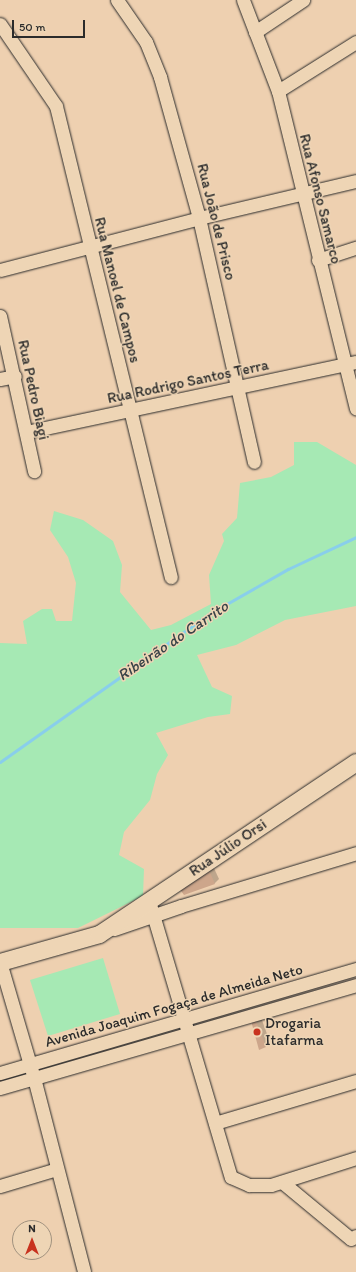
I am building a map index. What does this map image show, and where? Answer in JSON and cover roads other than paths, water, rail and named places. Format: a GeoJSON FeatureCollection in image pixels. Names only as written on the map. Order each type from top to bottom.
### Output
{"type":"FeatureCollection","features":[{"type":"Feature","properties":{"kind":"main road","name":"Rua Júlio Orsi"},"geometry":{"type":"LineString","coordinates":[[0,962],[99,934],[154,903],[356,762]]}},
{"type":"Feature","properties":{"kind":"street","name":"Rua João de Prisco"},"geometry":{"type":"LineString","coordinates":[[117,0],[146,42],[160,77],[199,218],[254,462]]}},
{"type":"Feature","properties":{"kind":"street","name":"Rua Afonso Samarco"},"geometry":{"type":"LineString","coordinates":[[243,0],[278,91],[318,260],[350,363],[356,409]]}},
{"type":"Feature","properties":{"kind":"street"},"geometry":{"type":"LineString","coordinates":[[255,32],[303,0]]}},
{"type":"Feature","properties":{"kind":"street","name":"Rua Manoel de Campos"},"geometry":{"type":"LineString","coordinates":[[0,24],[56,106],[171,577]]}},
{"type":"Feature","properties":{"kind":"street"},"geometry":{"type":"LineString","coordinates":[[278,91],[356,42]]}},
{"type":"Feature","properties":{"kind":"street"},"geometry":{"type":"LineString","coordinates":[[0,270],[91,248],[199,218],[356,182]]}},
{"type":"Feature","properties":{"kind":"street"},"geometry":{"type":"LineString","coordinates":[[318,260],[356,248]]}},
{"type":"Feature","properties":{"kind":"street","name":"Rua Pedro Biagi"},"geometry":{"type":"LineString","coordinates":[[0,316],[15,376],[34,471]]}},
{"type":"Feature","properties":{"kind":"street","name":"Rua Rodrigo Santos Terra"},"geometry":{"type":"LineString","coordinates":[[26,432],[350,363]]}},
{"type":"Feature","properties":{"kind":"street"},"geometry":{"type":"LineString","coordinates":[[0,379],[15,376]]}},
{"type":"Feature","properties":{"kind":"street"},"geometry":{"type":"LineString","coordinates":[[154,903],[180,906],[356,853]]}},
{"type":"Feature","properties":{"kind":"street"},"geometry":{"type":"LineString","coordinates":[[154,903],[180,906]]}},
{"type":"Feature","properties":{"kind":"street"},"geometry":{"type":"LineString","coordinates":[[154,903],[187,1027],[231,1177],[249,1185],[271,1185],[356,1158]]}},
{"type":"Feature","properties":{"kind":"street"},"geometry":{"type":"LineString","coordinates":[[0,962],[34,1078],[84,1272]]}},
{"type":"Feature","properties":{"kind":"street","name":"Avenida Joaquim Fogaça de Almeida Neto"},"geometry":{"type":"LineString","coordinates":[[0,1088],[187,1027],[356,969]]}},
{"type":"Feature","properties":{"kind":"street","name":"Avenida Joaquim Fogaça de Almeida Neto"},"geometry":{"type":"LineString","coordinates":[[0,1073],[30,1064],[356,985]]}},
{"type":"Feature","properties":{"kind":"street"},"geometry":{"type":"LineString","coordinates":[[215,1123],[356,1081]]}},
{"type":"Feature","properties":{"kind":"street"},"geometry":{"type":"LineString","coordinates":[[0,1186],[57,1169]]}},
{"type":"Feature","properties":{"kind":"street"},"geometry":{"type":"LineString","coordinates":[[282,1182],[351,1239],[356,1236]]}},
{"type":"Feature","properties":{"kind":"waterway","name":"Ribeirão do Carrito"},"geometry":{"type":"LineString","coordinates":[[0,762],[209,614],[288,569],[356,537]]}},
{"type":"Feature","properties":{"kind":"place","name":"Drogaria Itafarma"},"geometry":{"type":"Point","coordinates":[257,1032]}}]}
